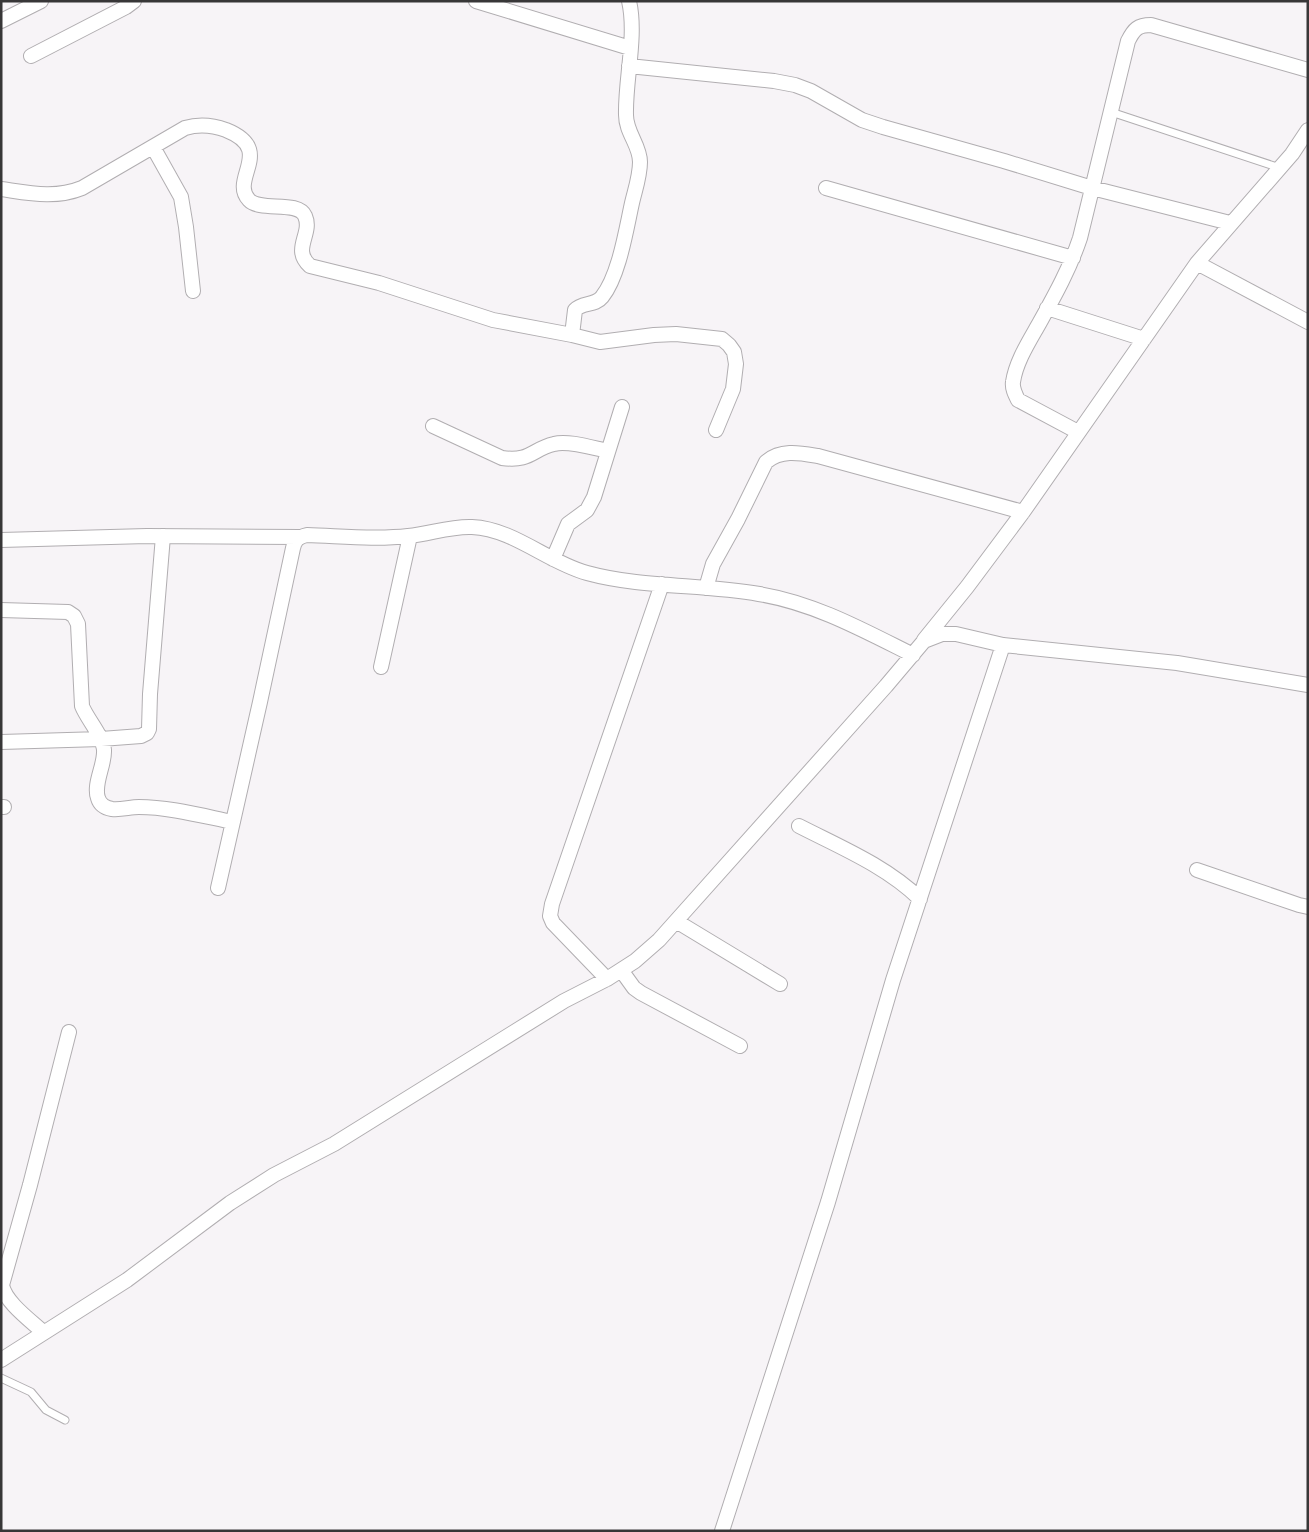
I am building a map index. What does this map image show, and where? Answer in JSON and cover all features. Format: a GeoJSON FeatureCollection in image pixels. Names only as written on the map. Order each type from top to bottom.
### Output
{"type":"FeatureCollection","features":[{"type":"Feature","properties":{"kind":"street"},"geometry":{"type":"LineString","coordinates":[[1,21],[42,1]]}},
{"type":"Feature","properties":{"kind":"street"},"geometry":{"type":"LineString","coordinates":[[31,56],[126,8],[134,1]]}},
{"type":"Feature","properties":{"kind":"street"},"geometry":{"type":"LineString","coordinates":[[476,1],[630,48]]}},
{"type":"Feature","properties":{"kind":"street"},"geometry":{"type":"LineString","coordinates":[[572,334],[575,310],[582,305],[602,298],[615,269],[639,175],[639,153],[637,146],[630,136],[626,116],[631,17],[629,1]]}},
{"type":"Feature","properties":{"kind":"street"},"geometry":{"type":"LineString","coordinates":[[1078,432],[1018,400],[1012,384],[1017,368],[1073,258],[1128,42],[1133,31],[1140,25],[1152,25],[1308,70]]}},
{"type":"Feature","properties":{"kind":"street"},"geometry":{"type":"LineString","coordinates":[[629,66],[774,81],[795,86],[811,91],[862,120],[883,127],[1092,188],[1230,223]]}},
{"type":"Feature","properties":{"kind":"street"},"geometry":{"type":"LineString","coordinates":[[1,189],[42,194],[68,194],[82,188],[185,128],[203,125],[220,128],[239,135],[248,143],[250,150],[244,186],[250,201],[256,204],[295,208],[302,211],[307,223],[301,254],[304,261],[310,266],[379,283],[493,320],[572,334],[600,342],[676,334],[722,339],[729,344],[734,352],[735,372],[733,389],[716,430]]}},
{"type":"Feature","properties":{"kind":"street"},"geometry":{"type":"LineString","coordinates":[[1,1360],[127,1280],[230,1203],[274,1175],[334,1144],[564,1001],[607,979],[635,961],[659,940],[912,655],[968,587],[1023,512],[1197,263],[1292,154],[1308,130]]}},
{"type":"Feature","properties":{"kind":"street"},"geometry":{"type":"LineString","coordinates":[[154,147],[181,197],[186,227],[192,292]]}},
{"type":"Feature","properties":{"kind":"street"},"geometry":{"type":"LineString","coordinates":[[826,188],[1073,258]]}},
{"type":"Feature","properties":{"kind":"street"},"geometry":{"type":"LineString","coordinates":[[1197,263],[1308,322]]}},
{"type":"Feature","properties":{"kind":"street"},"geometry":{"type":"LineString","coordinates":[[1048,308],[1144,339]]}},
{"type":"Feature","properties":{"kind":"street"},"geometry":{"type":"LineString","coordinates":[[553,559],[568,524],[590,506],[622,407]]}},
{"type":"Feature","properties":{"kind":"street"},"geometry":{"type":"LineString","coordinates":[[433,426],[502,458],[523,458],[562,442],[608,451]]}},
{"type":"Feature","properties":{"kind":"street"},"geometry":{"type":"LineString","coordinates":[[706,588],[713,564],[766,462],[771,457],[783,453],[799,452],[818,456],[1023,512]]}},
{"type":"Feature","properties":{"kind":"street"},"geometry":{"type":"LineString","coordinates":[[1,540],[162,536],[300,537],[307,535],[390,538],[456,527],[473,527],[508,536],[565,565],[598,576],[757,593],[783,598],[847,622],[912,655]]}},
{"type":"Feature","properties":{"kind":"street"},"geometry":{"type":"LineString","coordinates":[[1,742],[141,736],[148,733],[162,536]]}},
{"type":"Feature","properties":{"kind":"street"},"geometry":{"type":"LineString","coordinates":[[381,667],[410,536]]}},
{"type":"Feature","properties":{"kind":"street"},"geometry":{"type":"LineString","coordinates":[[218,888],[294,541],[300,537]]}},
{"type":"Feature","properties":{"kind":"street"},"geometry":{"type":"LineString","coordinates":[[607,979],[553,923],[550,916],[552,904],[662,584]]}},
{"type":"Feature","properties":{"kind":"street"},"geometry":{"type":"LineString","coordinates":[[1,610],[68,612],[74,616],[78,624],[82,706],[104,748],[96,793],[98,801],[104,806],[113,809],[139,807],[162,809],[233,822]]}},
{"type":"Feature","properties":{"kind":"street"},"geometry":{"type":"LineString","coordinates":[[924,641],[942,634],[956,634],[1003,645],[1177,662],[1308,685]]}},
{"type":"Feature","properties":{"kind":"street"},"geometry":{"type":"LineString","coordinates":[[722,1531],[828,1202],[879,1025],[1003,645]]}},
{"type":"Feature","properties":{"kind":"street"},"geometry":{"type":"LineString","coordinates":[[799,826],[889,874],[907,886],[920,899]]}},
{"type":"Feature","properties":{"kind":"street"},"geometry":{"type":"LineString","coordinates":[[1197,870],[1308,907]]}},
{"type":"Feature","properties":{"kind":"street"},"geometry":{"type":"LineString","coordinates":[[676,921],[780,984]]}},
{"type":"Feature","properties":{"kind":"street"},"geometry":{"type":"LineString","coordinates":[[621,970],[634,988],[641,993],[740,1046]]}},
{"type":"Feature","properties":{"kind":"street"},"geometry":{"type":"LineString","coordinates":[[43,1332],[2,1293],[2,1279],[30,1185],[69,1032]]}},
{"type":"Feature","properties":{"kind":"lane"},"geometry":{"type":"LineString","coordinates":[[1111,112],[1280,168]]}},
{"type":"Feature","properties":{"kind":"lane"},"geometry":{"type":"LineString","coordinates":[[1,1378],[31,1392],[46,1410],[65,1420]]}}]}
